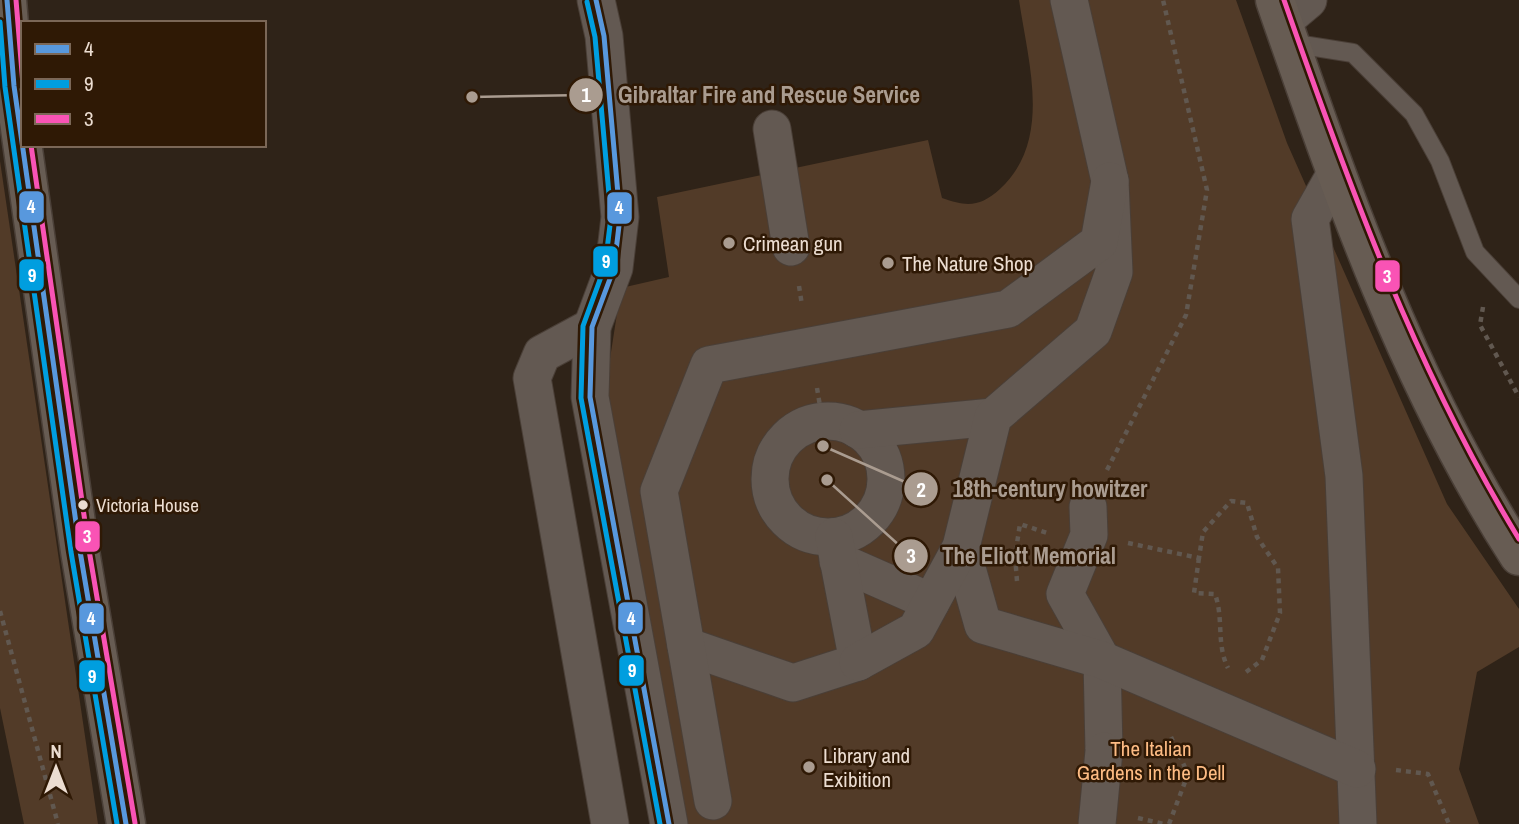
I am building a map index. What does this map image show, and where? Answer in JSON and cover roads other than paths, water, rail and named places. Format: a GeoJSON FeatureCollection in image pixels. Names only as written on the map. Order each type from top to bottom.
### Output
{"type":"FeatureCollection","features":[{"type":"Feature","properties":{"kind":"main road"},"geometry":{"type":"LineString","coordinates":[[7,0],[21,135]]}},
{"type":"Feature","properties":{"kind":"main road"},"geometry":{"type":"LineString","coordinates":[[1289,16],[1335,176],[1403,341],[1435,411],[1519,556]]}},
{"type":"Feature","properties":{"kind":"main road"},"geometry":{"type":"LineString","coordinates":[[23,147],[80,551],[126,824]]}},
{"type":"Feature","properties":{"kind":"street"},"geometry":{"type":"LineString","coordinates":[[596,0],[604,36],[620,217],[614,268],[592,327],[590,397],[668,824]]}},
{"type":"Feature","properties":{"kind":"street"},"geometry":{"type":"LineString","coordinates":[[858,430],[993,417],[1093,331],[1114,272],[1110,181],[1069,0]]}},
{"type":"Feature","properties":{"kind":"street"},"geometry":{"type":"LineString","coordinates":[[772,130],[791,247]]}},
{"type":"Feature","properties":{"kind":"street"},"geometry":{"type":"LineString","coordinates":[[1335,176],[1310,219],[1344,476],[1358,824]]}},
{"type":"Feature","properties":{"kind":"street"},"geometry":{"type":"LineString","coordinates":[[716,813],[659,491],[709,365],[1008,309],[1099,242],[1110,181]]}},
{"type":"Feature","properties":{"kind":"street"},"geometry":{"type":"LineString","coordinates":[[592,327],[542,354],[532,378],[610,824]]}},
{"type":"Feature","properties":{"kind":"street"},"geometry":{"type":"LineString","coordinates":[[836,549],[875,512],[884,495],[882,459],[873,443],[858,430],[821,414],[787,438],[775,454],[770,472],[770,492],[778,510],[791,525],[931,601]]}},
{"type":"Feature","properties":{"kind":"street"},"geometry":{"type":"LineString","coordinates":[[686,646],[793,683],[858,662],[916,630],[961,547],[993,417]]}},
{"type":"Feature","properties":{"kind":"street"},"geometry":{"type":"LineString","coordinates":[[1089,521],[1065,594],[1102,660],[1104,751],[1097,824]]}},
{"type":"Feature","properties":{"kind":"street"},"geometry":{"type":"LineString","coordinates":[[961,547],[983,625],[1102,660],[1357,769]]}},
{"type":"Feature","properties":{"kind":"street"},"geometry":{"type":"LineString","coordinates":[[836,549],[858,662]]}},
{"type":"Feature","properties":{"kind":"street"},"geometry":{"type":"LineString","coordinates":[[657,762],[716,813]]}},
{"type":"Feature","properties":{"kind":"lane"},"geometry":{"type":"LineString","coordinates":[[1289,16],[1353,53],[1414,114],[1440,161],[1475,252],[1519,299]]}},
{"type":"Feature","properties":{"kind":"place","name":"Gibraltar Fire and Rescue Service"},"geometry":{"type":"Point","coordinates":[472,97]}},
{"type":"Feature","properties":{"kind":"place","name":"Crimean gun"},"geometry":{"type":"Point","coordinates":[729,243]}},
{"type":"Feature","properties":{"kind":"place","name":"The Nature Shop"},"geometry":{"type":"Point","coordinates":[888,263]}},
{"type":"Feature","properties":{"kind":"place","name":"18th-century howitzer"},"geometry":{"type":"Point","coordinates":[823,446]}},
{"type":"Feature","properties":{"kind":"place","name":"The Eliott Memorial"},"geometry":{"type":"Point","coordinates":[827,480]}},
{"type":"Feature","properties":{"kind":"place","name":"Victoria House"},"geometry":{"type":"Point","coordinates":[83,505]}},
{"type":"Feature","properties":{"kind":"place","name":"Library and Exibition"},"geometry":{"type":"Point","coordinates":[809,767]}},
{"type":"Feature","properties":{"kind":"park label","name":"The Italian Gardens in the Dell"},"geometry":{"type":"Point","coordinates":[1151,760]}}]}
